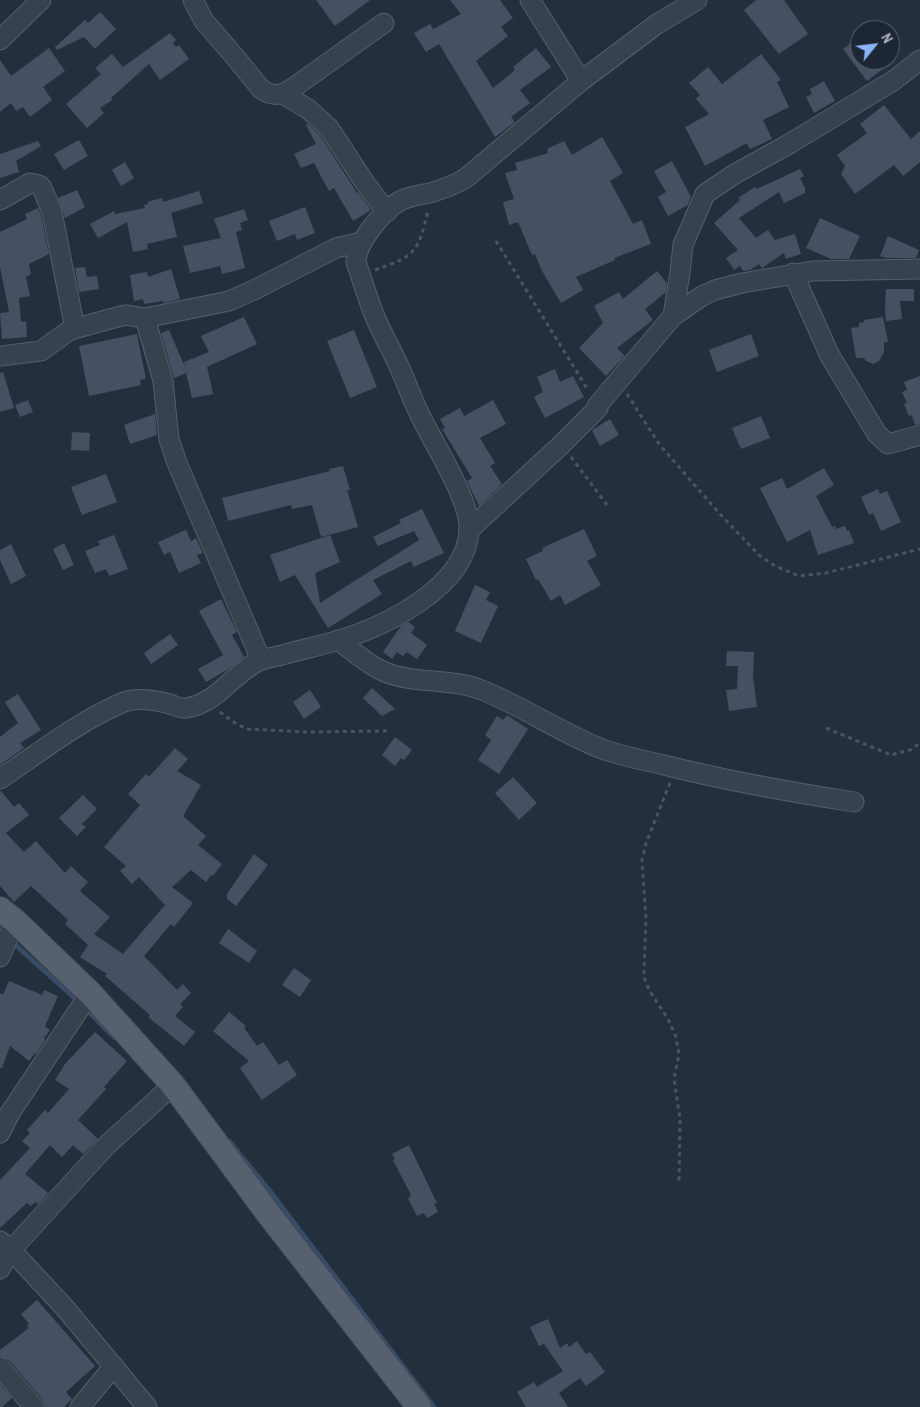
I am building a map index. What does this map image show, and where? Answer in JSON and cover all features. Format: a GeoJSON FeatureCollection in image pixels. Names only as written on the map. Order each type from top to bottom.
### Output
{"type":"FeatureCollection","features":[{"type":"Feature","properties":{"kind":"main road"},"geometry":{"type":"LineString","coordinates":[[7,915],[90,993],[173,1085],[270,1216],[419,1407]]}},
{"type":"Feature","properties":{"kind":"street"},"geometry":{"type":"LineString","coordinates":[[0,40],[42,0]]}},
{"type":"Feature","properties":{"kind":"street"},"geometry":{"type":"LineString","coordinates":[[193,0],[204,21],[236,56],[261,90],[277,95],[283,94],[384,23]]}},
{"type":"Feature","properties":{"kind":"street"},"geometry":{"type":"LineString","coordinates":[[530,0],[581,81]]}},
{"type":"Feature","properties":{"kind":"street"},"geometry":{"type":"LineString","coordinates":[[0,779],[87,720],[126,701],[139,699],[158,701],[184,709],[206,700],[261,660],[338,640],[401,614],[420,601],[449,576],[464,554],[469,530],[464,506],[374,316],[356,262],[356,254],[361,242],[399,201],[432,192],[466,178],[581,81],[657,24],[697,0]]}},
{"type":"Feature","properties":{"kind":"street"},"geometry":{"type":"LineString","coordinates":[[673,316],[683,245],[704,194],[885,86],[920,60]]}},
{"type":"Feature","properties":{"kind":"street"},"geometry":{"type":"LineString","coordinates":[[283,94],[308,109],[330,128],[365,183],[387,212]]}},
{"type":"Feature","properties":{"kind":"street"},"geometry":{"type":"LineString","coordinates":[[0,200],[30,183],[39,185],[44,192],[52,212],[76,329]]}},
{"type":"Feature","properties":{"kind":"street"},"geometry":{"type":"LineString","coordinates":[[0,356],[41,351],[66,333],[126,315],[145,318],[241,297],[336,248],[361,242]]}},
{"type":"Feature","properties":{"kind":"street"},"geometry":{"type":"LineString","coordinates":[[469,530],[598,408],[597,406],[673,316],[696,300],[716,290],[793,273],[920,269]]}},
{"type":"Feature","properties":{"kind":"street"},"geometry":{"type":"LineString","coordinates":[[793,273],[830,356],[877,434],[888,444],[920,435]]}},
{"type":"Feature","properties":{"kind":"street"},"geometry":{"type":"LineString","coordinates":[[145,318],[163,381],[170,439],[177,463],[261,660]]}},
{"type":"Feature","properties":{"kind":"street"},"geometry":{"type":"LineString","coordinates":[[338,640],[386,672],[404,677],[452,683],[478,689],[543,719],[584,742],[604,750],[761,788],[854,802]]}},
{"type":"Feature","properties":{"kind":"street"},"geometry":{"type":"LineString","coordinates":[[0,957],[7,915]]}},
{"type":"Feature","properties":{"kind":"street"},"geometry":{"type":"LineString","coordinates":[[0,1132],[10,1112],[90,993]]}},
{"type":"Feature","properties":{"kind":"street"},"geometry":{"type":"LineString","coordinates":[[0,1269],[5,1246],[107,1145],[173,1085]]}},
{"type":"Feature","properties":{"kind":"street"},"geometry":{"type":"LineString","coordinates":[[5,1246],[66,1308],[146,1407]]}},
{"type":"Feature","properties":{"kind":"street"},"geometry":{"type":"LineString","coordinates":[[80,1407],[114,1366]]}},
{"type":"Feature","properties":{"kind":"street"},"geometry":{"type":"LineString","coordinates":[[0,1367],[34,1407]]}},
{"type":"Feature","properties":{"kind":"path"},"geometry":{"type":"LineString","coordinates":[[361,275],[400,260],[415,250],[424,228],[432,192]]}},
{"type":"Feature","properties":{"kind":"path"},"geometry":{"type":"LineString","coordinates":[[496,240],[597,406]]}},
{"type":"Feature","properties":{"kind":"path"},"geometry":{"type":"LineString","coordinates":[[619,381],[660,444],[759,555],[776,566],[799,576],[826,573],[920,549]]}},
{"type":"Feature","properties":{"kind":"path"},"geometry":{"type":"LineString","coordinates":[[561,445],[607,505]]}},
{"type":"Feature","properties":{"kind":"path"},"geometry":{"type":"LineString","coordinates":[[206,700],[233,722],[248,729],[306,732],[388,731]]}},
{"type":"Feature","properties":{"kind":"path"},"geometry":{"type":"LineString","coordinates":[[826,728],[891,755],[910,750],[920,742]]}},
{"type":"Feature","properties":{"kind":"path"},"geometry":{"type":"LineString","coordinates":[[676,768],[646,843],[642,860],[642,875],[646,918],[644,980],[668,1019],[676,1037],[679,1054],[674,1079],[680,1119],[679,1182]]}},
{"type":"Feature","properties":{"kind":"building"},"geometry":{"type":"Polygon","coordinates":[[[316,0],[370,0],[335,26],[316,0]]]}},
{"type":"Feature","properties":{"kind":"building"},"geometry":{"type":"Polygon","coordinates":[[[450,0],[500,0],[513,18],[501,27],[508,36],[476,61],[493,88],[515,70],[513,67],[536,48],[551,67],[520,90],[530,103],[511,117],[515,122],[495,137],[439,44],[426,52],[414,33],[430,24],[433,29],[461,14],[450,0]]]}},
{"type":"Feature","properties":{"kind":"building"},"geometry":{"type":"Polygon","coordinates":[[[756,0],[784,0],[808,34],[779,54],[744,10],[756,0]]]}},
{"type":"Feature","properties":{"kind":"building"},"geometry":{"type":"Polygon","coordinates":[[[100,12],[116,29],[95,49],[84,37],[57,50],[55,47],[85,20],[88,23],[100,12]]]}},
{"type":"Feature","properties":{"kind":"building"},"geometry":{"type":"Polygon","coordinates":[[[170,33],[176,40],[173,43],[176,47],[179,45],[189,59],[160,80],[149,64],[111,98],[112,100],[100,108],[104,113],[87,128],[66,104],[101,74],[95,68],[112,54],[123,67],[170,33]]]}},
{"type":"Feature","properties":{"kind":"building"},"geometry":{"type":"Polygon","coordinates":[[[850,44],[850,58],[843,49],[850,44]]]}},
{"type":"Feature","properties":{"kind":"building"},"geometry":{"type":"Polygon","coordinates":[[[49,48],[65,71],[43,87],[52,100],[30,117],[23,107],[16,111],[11,103],[0,112],[0,60],[11,76],[49,48]]]}},
{"type":"Feature","properties":{"kind":"building"},"geometry":{"type":"Polygon","coordinates":[[[761,54],[781,80],[777,82],[789,107],[763,120],[772,139],[750,149],[747,143],[705,166],[685,127],[709,114],[696,99],[700,95],[689,83],[708,67],[722,84],[761,54]]]}},
{"type":"Feature","properties":{"kind":"building"},"geometry":{"type":"Polygon","coordinates":[[[859,70],[881,70],[867,81],[859,70]]]}},
{"type":"Feature","properties":{"kind":"building"},"geometry":{"type":"Polygon","coordinates":[[[824,81],[835,101],[814,113],[806,97],[812,94],[810,89],[824,81]]]}},
{"type":"Feature","properties":{"kind":"building"},"geometry":{"type":"Polygon","coordinates":[[[884,105],[911,139],[920,131],[920,162],[903,176],[894,165],[855,194],[841,174],[845,166],[837,155],[867,133],[860,124],[884,105]]]}},
{"type":"Feature","properties":{"kind":"building"},"geometry":{"type":"Polygon","coordinates":[[[308,124],[320,135],[357,193],[371,210],[353,221],[334,188],[329,191],[314,163],[301,168],[294,154],[316,144],[306,125],[308,124]]]}},
{"type":"Feature","properties":{"kind":"building"},"geometry":{"type":"Polygon","coordinates":[[[602,137],[623,173],[610,181],[633,224],[642,220],[651,244],[614,258],[615,260],[576,277],[583,290],[561,303],[542,271],[535,254],[532,255],[518,222],[509,225],[503,202],[514,199],[505,173],[517,170],[515,163],[548,153],[547,149],[564,141],[572,155],[602,137]]]}},
{"type":"Feature","properties":{"kind":"building"},"geometry":{"type":"Polygon","coordinates":[[[79,140],[88,156],[64,170],[54,154],[79,140]]]}},
{"type":"Feature","properties":{"kind":"building"},"geometry":{"type":"Polygon","coordinates":[[[38,141],[41,146],[16,161],[19,172],[0,178],[0,154],[38,141]]]}},
{"type":"Feature","properties":{"kind":"building"},"geometry":{"type":"Polygon","coordinates":[[[672,161],[691,197],[688,205],[668,216],[658,197],[666,192],[654,171],[672,161]]]}},
{"type":"Feature","properties":{"kind":"building"},"geometry":{"type":"Polygon","coordinates":[[[125,162],[134,178],[121,186],[112,170],[125,162]]]}},
{"type":"Feature","properties":{"kind":"building"},"geometry":{"type":"Polygon","coordinates":[[[800,169],[804,176],[800,178],[805,188],[805,193],[784,203],[779,192],[739,218],[756,238],[768,230],[775,240],[795,234],[801,254],[786,259],[784,253],[762,268],[759,264],[750,270],[743,271],[740,266],[734,270],[726,258],[738,250],[714,223],[740,200],[738,198],[755,187],[757,189],[800,169]]]}},
{"type":"Feature","properties":{"kind":"building"},"geometry":{"type":"Polygon","coordinates":[[[77,190],[85,207],[65,218],[58,198],[77,190]]]}},
{"type":"Feature","properties":{"kind":"building"},"geometry":{"type":"Polygon","coordinates":[[[199,191],[203,203],[171,213],[177,237],[147,244],[148,249],[133,252],[127,222],[98,238],[90,224],[114,211],[115,214],[145,208],[144,205],[148,204],[147,202],[162,198],[163,202],[199,191]]]}},
{"type":"Feature","properties":{"kind":"building"},"geometry":{"type":"Polygon","coordinates":[[[305,207],[315,233],[297,240],[295,234],[277,241],[269,221],[305,207]]]}},
{"type":"Feature","properties":{"kind":"building"},"geometry":{"type":"Polygon","coordinates":[[[38,208],[49,254],[29,264],[31,274],[26,277],[30,296],[19,298],[21,322],[26,321],[27,337],[2,339],[0,313],[9,312],[0,267],[0,232],[27,219],[25,214],[38,208]]]}},
{"type":"Feature","properties":{"kind":"building"},"geometry":{"type":"Polygon","coordinates":[[[244,209],[248,220],[240,223],[242,230],[236,232],[245,268],[222,274],[220,266],[190,273],[183,246],[221,238],[214,219],[244,209]]]}},
{"type":"Feature","properties":{"kind":"building"},"geometry":{"type":"Polygon","coordinates":[[[820,218],[860,236],[849,259],[831,259],[806,248],[820,218]]]}},
{"type":"Feature","properties":{"kind":"building"},"geometry":{"type":"Polygon","coordinates":[[[888,236],[919,250],[916,258],[886,258],[880,256],[888,236]]]}},
{"type":"Feature","properties":{"kind":"building"},"geometry":{"type":"Polygon","coordinates":[[[85,267],[87,277],[97,276],[99,289],[79,292],[75,268],[85,267]]]}},
{"type":"Feature","properties":{"kind":"building"},"geometry":{"type":"Polygon","coordinates":[[[171,269],[180,299],[163,303],[163,301],[144,304],[143,299],[134,301],[130,275],[147,272],[148,277],[171,269]]]}},
{"type":"Feature","properties":{"kind":"building"},"geometry":{"type":"Polygon","coordinates":[[[657,271],[667,283],[666,292],[645,309],[653,320],[617,348],[625,356],[606,376],[579,348],[603,323],[594,306],[619,292],[623,299],[657,271]]]}},
{"type":"Feature","properties":{"kind":"building"},"geometry":{"type":"Polygon","coordinates":[[[886,289],[914,289],[914,301],[900,301],[902,319],[886,321],[886,289]]]}},
{"type":"Feature","properties":{"kind":"building"},"geometry":{"type":"Polygon","coordinates":[[[244,317],[257,344],[207,367],[213,394],[192,398],[186,373],[174,378],[161,333],[169,330],[185,367],[184,362],[209,352],[201,336],[244,317]]]}},
{"type":"Feature","properties":{"kind":"building"},"geometry":{"type":"Polygon","coordinates":[[[883,317],[888,342],[884,342],[884,352],[879,361],[873,364],[864,358],[856,358],[851,328],[859,327],[859,323],[864,322],[864,320],[883,317]]]}},
{"type":"Feature","properties":{"kind":"building"},"geometry":{"type":"Polygon","coordinates":[[[354,330],[377,387],[350,398],[327,341],[354,330]]]}},
{"type":"Feature","properties":{"kind":"building"},"geometry":{"type":"Polygon","coordinates":[[[137,334],[146,379],[140,380],[141,385],[89,396],[79,346],[137,334]]]}},
{"type":"Feature","properties":{"kind":"building"},"geometry":{"type":"Polygon","coordinates":[[[751,334],[759,356],[717,372],[709,350],[751,334]]]}},
{"type":"Feature","properties":{"kind":"building"},"geometry":{"type":"Polygon","coordinates":[[[555,369],[560,382],[573,376],[584,397],[545,418],[534,397],[543,392],[537,377],[555,369]]]}},
{"type":"Feature","properties":{"kind":"building"},"geometry":{"type":"Polygon","coordinates":[[[3,372],[14,408],[0,412],[0,373],[3,372]]]}},
{"type":"Feature","properties":{"kind":"building"},"geometry":{"type":"Polygon","coordinates":[[[920,376],[920,424],[915,425],[912,415],[909,416],[904,404],[907,403],[902,392],[907,390],[904,382],[920,376]]]}},
{"type":"Feature","properties":{"kind":"building"},"geometry":{"type":"Polygon","coordinates":[[[28,400],[33,412],[20,417],[15,405],[28,400]]]}},
{"type":"Feature","properties":{"kind":"building"},"geometry":{"type":"Polygon","coordinates":[[[493,400],[506,424],[480,438],[495,463],[490,466],[502,484],[479,506],[467,481],[472,478],[442,429],[445,428],[440,419],[460,408],[464,416],[493,400]]]}},
{"type":"Feature","properties":{"kind":"building"},"geometry":{"type":"Polygon","coordinates":[[[155,414],[157,435],[130,444],[124,425],[155,414]]]}},
{"type":"Feature","properties":{"kind":"building"},"geometry":{"type":"Polygon","coordinates":[[[761,416],[770,438],[741,449],[732,428],[761,416]]]}},
{"type":"Feature","properties":{"kind":"building"},"geometry":{"type":"Polygon","coordinates":[[[610,419],[619,435],[600,446],[592,430],[610,419]]]}},
{"type":"Feature","properties":{"kind":"building"},"geometry":{"type":"Polygon","coordinates":[[[72,432],[90,433],[89,451],[71,450],[72,432]]]}},
{"type":"Feature","properties":{"kind":"building"},"geometry":{"type":"Polygon","coordinates":[[[343,466],[350,490],[347,490],[358,527],[321,537],[312,505],[292,509],[291,505],[228,521],[222,498],[330,471],[329,469],[343,466]]]}},
{"type":"Feature","properties":{"kind":"building"},"geometry":{"type":"Polygon","coordinates":[[[824,468],[834,485],[816,496],[832,527],[835,526],[836,529],[845,526],[847,531],[849,530],[854,543],[818,555],[810,530],[787,542],[760,488],[782,478],[787,489],[824,468]]]}},
{"type":"Feature","properties":{"kind":"building"},"geometry":{"type":"Polygon","coordinates":[[[106,474],[117,502],[82,515],[71,487],[106,474]]]}},
{"type":"Feature","properties":{"kind":"building"},"geometry":{"type":"Polygon","coordinates":[[[878,489],[880,494],[887,491],[901,522],[881,531],[873,513],[869,515],[861,497],[878,489]]]}},
{"type":"Feature","properties":{"kind":"building"},"geometry":{"type":"Polygon","coordinates":[[[422,509],[444,553],[414,567],[411,561],[373,580],[382,594],[328,628],[295,575],[280,582],[270,555],[330,535],[340,562],[315,573],[320,603],[419,540],[414,531],[378,546],[373,537],[401,523],[399,520],[422,509]]]}},
{"type":"Feature","properties":{"kind":"building"},"geometry":{"type":"Polygon","coordinates":[[[584,529],[597,556],[587,561],[601,585],[565,605],[560,595],[551,601],[538,579],[536,580],[526,559],[543,551],[542,548],[584,529]]]}},
{"type":"Feature","properties":{"kind":"building"},"geometry":{"type":"Polygon","coordinates":[[[186,530],[191,541],[196,538],[203,553],[197,555],[201,563],[179,573],[170,552],[164,555],[158,542],[186,530]]]}},
{"type":"Feature","properties":{"kind":"building"},"geometry":{"type":"Polygon","coordinates":[[[114,535],[128,569],[109,576],[106,569],[95,573],[85,551],[100,545],[98,541],[114,535]]]}},
{"type":"Feature","properties":{"kind":"building"},"geometry":{"type":"Polygon","coordinates":[[[64,543],[74,565],[63,570],[53,549],[64,543]]]}},
{"type":"Feature","properties":{"kind":"building"},"geometry":{"type":"Polygon","coordinates":[[[11,544],[26,576],[11,584],[0,560],[0,550],[11,544]]]}},
{"type":"Feature","properties":{"kind":"building"},"geometry":{"type":"Polygon","coordinates":[[[475,585],[490,592],[486,600],[498,606],[481,643],[455,631],[475,585]]]}},
{"type":"Feature","properties":{"kind":"building"},"geometry":{"type":"Polygon","coordinates":[[[221,599],[237,632],[232,635],[244,657],[227,670],[206,682],[198,669],[223,655],[199,611],[221,599]]]}},
{"type":"Feature","properties":{"kind":"building"},"geometry":{"type":"Polygon","coordinates":[[[408,622],[415,627],[411,633],[427,645],[417,659],[407,652],[403,656],[397,652],[392,659],[383,652],[401,626],[408,622]]]}},
{"type":"Feature","properties":{"kind":"building"},"geometry":{"type":"Polygon","coordinates":[[[170,634],[178,645],[151,664],[144,653],[170,634]]]}},
{"type":"Feature","properties":{"kind":"building"},"geometry":{"type":"Polygon","coordinates":[[[727,651],[754,652],[753,676],[757,707],[729,711],[726,690],[737,689],[738,666],[726,666],[727,651]]]}},
{"type":"Feature","properties":{"kind":"building"},"geometry":{"type":"Polygon","coordinates":[[[372,688],[395,709],[382,716],[363,698],[372,688]]]}},
{"type":"Feature","properties":{"kind":"building"},"geometry":{"type":"Polygon","coordinates":[[[310,690],[321,707],[304,719],[293,702],[310,690]]]}},
{"type":"Feature","properties":{"kind":"building"},"geometry":{"type":"Polygon","coordinates":[[[18,694],[41,730],[20,743],[24,748],[0,765],[0,737],[18,723],[5,702],[18,694]]]}},
{"type":"Feature","properties":{"kind":"building"},"geometry":{"type":"Polygon","coordinates":[[[507,715],[528,729],[499,774],[478,760],[491,740],[485,735],[497,716],[503,720],[507,715]]]}},
{"type":"Feature","properties":{"kind":"building"},"geometry":{"type":"Polygon","coordinates":[[[395,737],[412,750],[404,760],[401,758],[395,766],[382,755],[395,737]]]}},
{"type":"Feature","properties":{"kind":"building"},"geometry":{"type":"Polygon","coordinates":[[[175,748],[188,759],[177,771],[201,785],[183,816],[206,836],[198,845],[222,864],[206,882],[191,870],[172,887],[193,903],[174,927],[171,924],[144,956],[177,990],[183,984],[191,993],[180,1004],[183,1007],[175,1016],[195,1032],[184,1046],[148,1017],[150,1015],[105,976],[107,974],[80,957],[88,945],[65,924],[68,920],[31,886],[14,902],[0,886],[0,790],[14,807],[19,803],[29,815],[6,833],[24,852],[36,841],[65,873],[71,866],[88,882],[80,891],[110,917],[94,934],[123,954],[165,905],[139,877],[132,884],[120,871],[126,866],[104,847],[140,805],[128,794],[146,774],[149,777],[175,748]]]}},
{"type":"Feature","properties":{"kind":"building"},"geometry":{"type":"Polygon","coordinates":[[[513,777],[537,803],[519,820],[495,793],[513,777]]]}},
{"type":"Feature","properties":{"kind":"building"},"geometry":{"type":"Polygon","coordinates":[[[83,795],[97,809],[82,824],[86,827],[77,836],[59,818],[83,795]]]}},
{"type":"Feature","properties":{"kind":"building"},"geometry":{"type":"Polygon","coordinates":[[[254,854],[268,865],[236,906],[227,899],[227,894],[254,854]]]}},
{"type":"Feature","properties":{"kind":"building"},"geometry":{"type":"Polygon","coordinates":[[[228,929],[257,951],[249,963],[219,943],[228,929]]]}},
{"type":"Feature","properties":{"kind":"building"},"geometry":{"type":"Polygon","coordinates":[[[294,968],[311,980],[300,997],[282,985],[294,968]]]}},
{"type":"Feature","properties":{"kind":"building"},"geometry":{"type":"Polygon","coordinates":[[[9,981],[42,995],[44,990],[58,996],[45,1026],[50,1030],[36,1054],[29,1061],[10,1046],[2,1068],[0,1068],[0,993],[3,995],[9,981]]]}},
{"type":"Feature","properties":{"kind":"building"},"geometry":{"type":"Polygon","coordinates":[[[229,1012],[246,1026],[244,1028],[257,1046],[263,1042],[279,1065],[287,1060],[297,1075],[262,1100],[240,1068],[249,1061],[213,1031],[229,1012]]]}},
{"type":"Feature","properties":{"kind":"building"},"geometry":{"type":"Polygon","coordinates":[[[95,1032],[127,1061],[104,1087],[106,1089],[78,1120],[98,1139],[83,1154],[73,1145],[62,1157],[50,1145],[25,1174],[48,1193],[38,1204],[35,1202],[31,1206],[27,1203],[0,1228],[0,1180],[30,1148],[22,1141],[30,1133],[27,1130],[45,1110],[48,1113],[69,1089],[55,1080],[65,1064],[95,1032]]]}},
{"type":"Feature","properties":{"kind":"building"},"geometry":{"type":"Polygon","coordinates":[[[409,1145],[437,1203],[434,1204],[438,1212],[427,1218],[424,1213],[417,1216],[408,1198],[411,1197],[410,1193],[393,1160],[395,1159],[392,1154],[409,1145]]]}},
{"type":"Feature","properties":{"kind":"building"},"geometry":{"type":"Polygon","coordinates":[[[37,1300],[95,1366],[66,1392],[72,1399],[64,1407],[45,1407],[43,1400],[9,1360],[0,1356],[0,1350],[29,1328],[27,1326],[29,1324],[21,1314],[37,1300]]]}},
{"type":"Feature","properties":{"kind":"building"},"geometry":{"type":"Polygon","coordinates":[[[548,1319],[560,1348],[567,1343],[569,1347],[577,1341],[586,1354],[590,1352],[605,1372],[586,1386],[580,1378],[559,1393],[568,1407],[526,1407],[517,1392],[534,1382],[537,1387],[563,1371],[544,1344],[539,1346],[530,1327],[548,1319]]]}},
{"type":"Feature","properties":{"kind":"building"},"geometry":{"type":"Polygon","coordinates":[[[0,1384],[12,1398],[2,1407],[0,1407],[0,1384]]]}},
{"type":"Feature","properties":{"kind":"waterway"},"geometry":{"type":"LineString","coordinates":[[11,941],[79,1002]]}},
{"type":"Feature","properties":{"kind":"waterway"},"geometry":{"type":"LineString","coordinates":[[85,1008],[114,1037]]}},
{"type":"Feature","properties":{"kind":"waterway"},"geometry":{"type":"LineString","coordinates":[[229,1141],[269,1190],[434,1407]]}}]}
